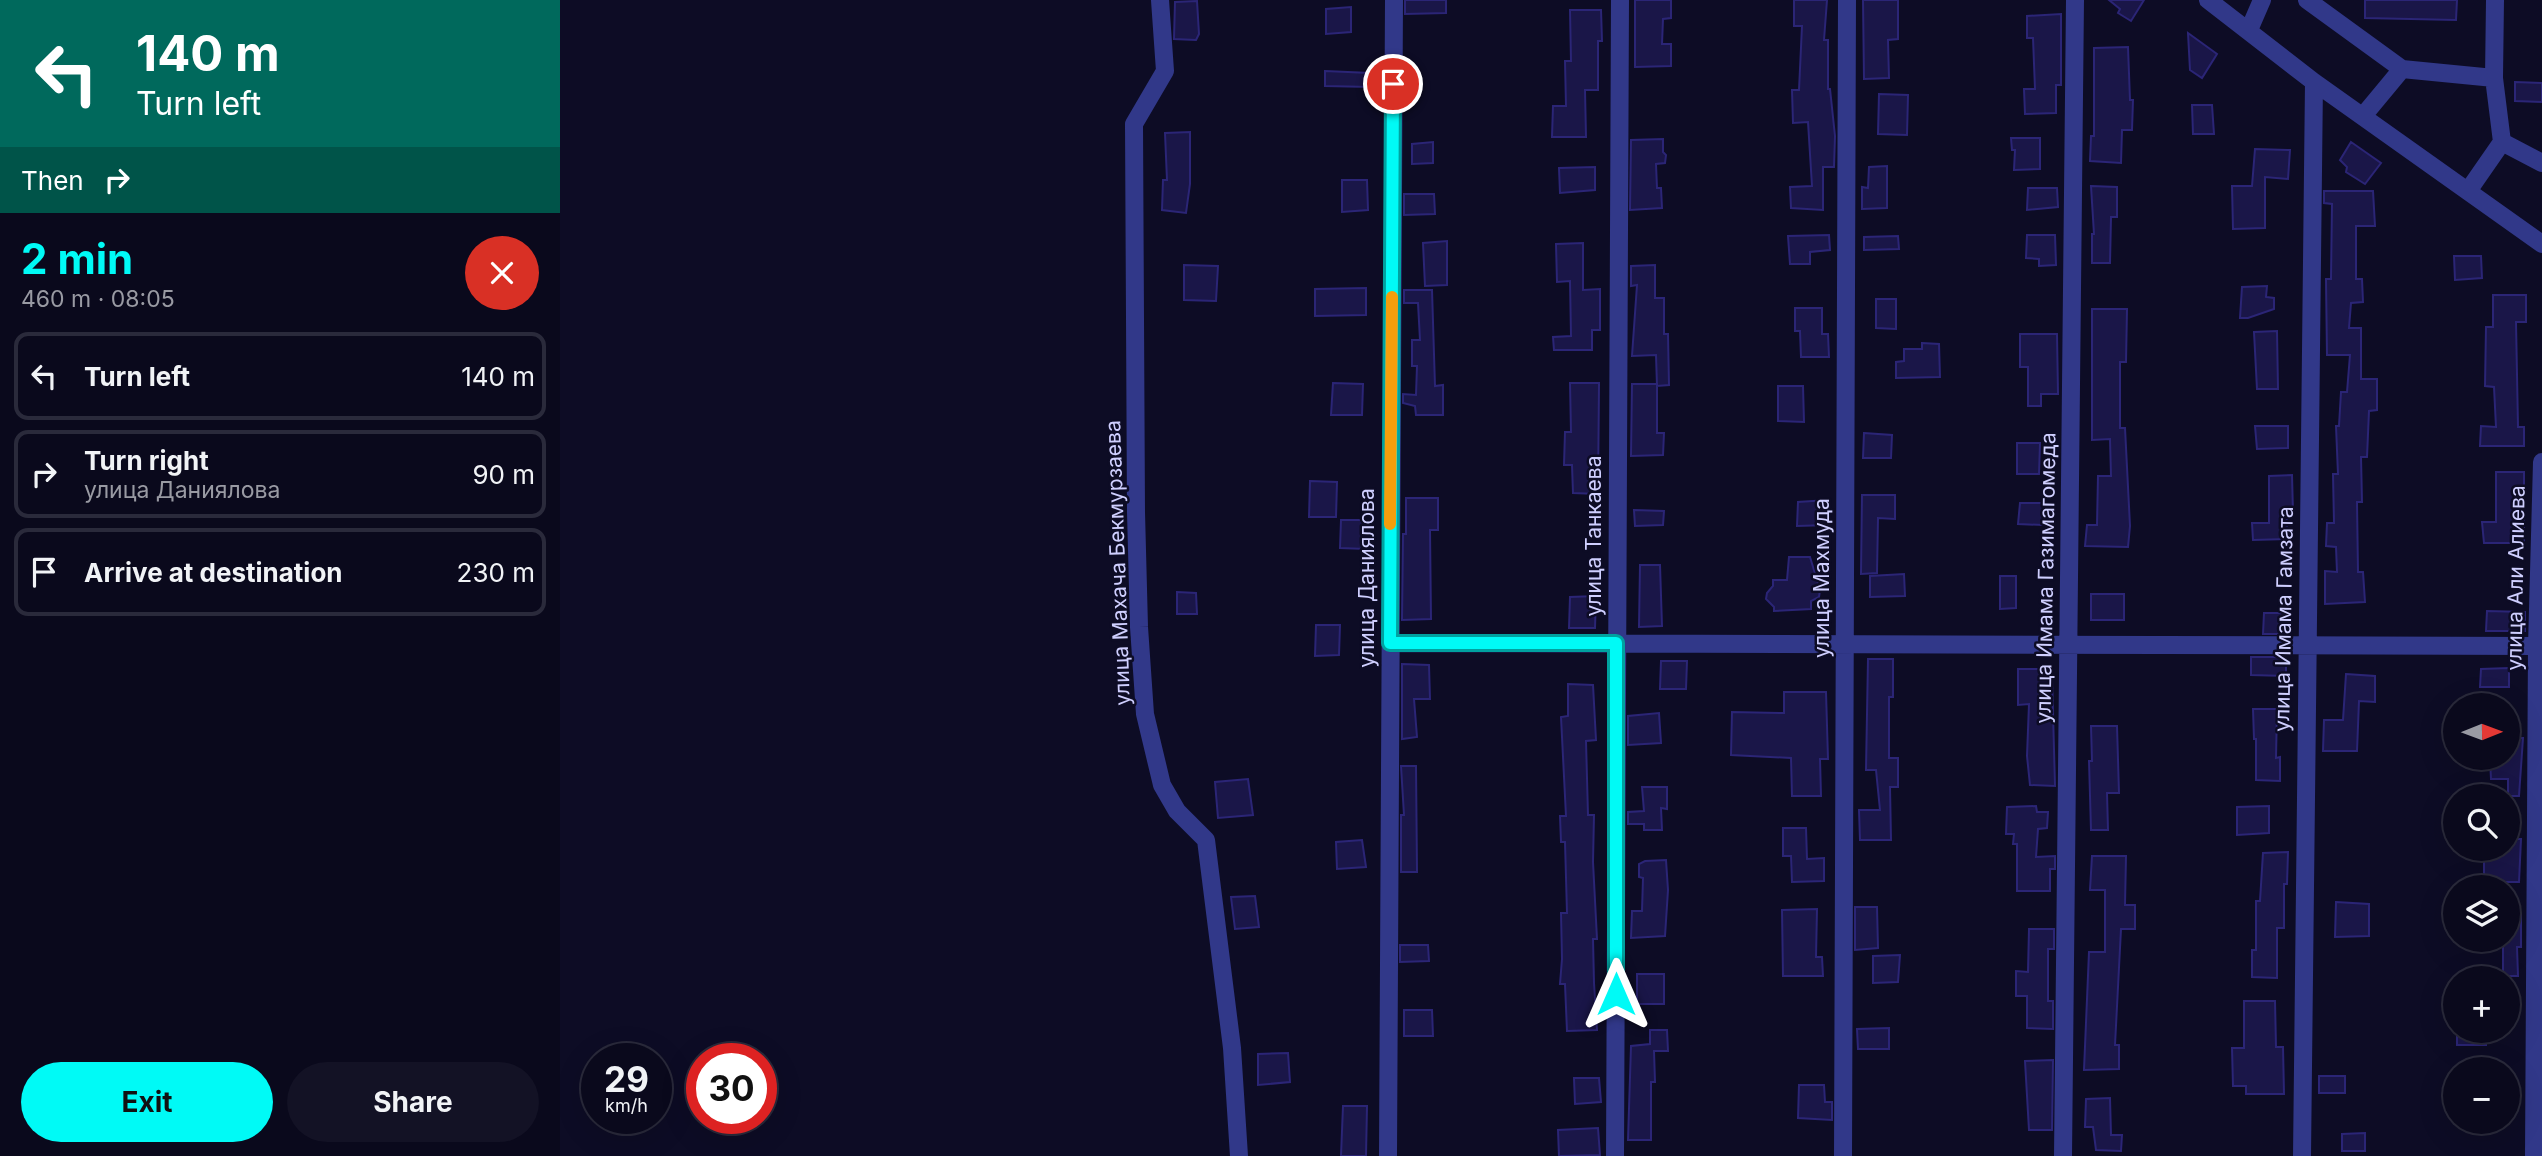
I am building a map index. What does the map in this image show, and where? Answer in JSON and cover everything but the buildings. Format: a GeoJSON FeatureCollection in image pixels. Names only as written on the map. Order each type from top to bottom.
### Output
{"type":"FeatureCollection","features":[{"type":"Feature","properties":{"kind":"street","name":"улица Махача Бекмурзаева"},"geometry":{"type":"LineString","coordinates":[[1160,0],[1165,71],[1134,124],[1139,627],[1145,714],[1162,785],[1177,810],[1206,840],[1232,1048],[1239,1156]]}},
{"type":"Feature","properties":{"kind":"street","name":"улица Даниялова"},"geometry":{"type":"LineString","coordinates":[[1388,1156],[1394,0]]}},
{"type":"Feature","properties":{"kind":"street","name":"улица Танкаева"},"geometry":{"type":"LineString","coordinates":[[1615,1156],[1620,0]]}},
{"type":"Feature","properties":{"kind":"street","name":"улица Махмуда"},"geometry":{"type":"LineString","coordinates":[[1843,1156],[1847,0]]}},
{"type":"Feature","properties":{"kind":"street","name":"улица Имама Газимагомеда"},"geometry":{"type":"LineString","coordinates":[[2063,1156],[2075,0]]}},
{"type":"Feature","properties":{"kind":"street"},"geometry":{"type":"LineString","coordinates":[[2208,0],[2314,82],[2542,244]]}},
{"type":"Feature","properties":{"kind":"street"},"geometry":{"type":"LineString","coordinates":[[2249,30],[2262,0]]}},
{"type":"Feature","properties":{"kind":"street"},"geometry":{"type":"LineString","coordinates":[[2307,0],[2402,69],[2494,78]]}},
{"type":"Feature","properties":{"kind":"street"},"geometry":{"type":"LineString","coordinates":[[2468,191],[2501,142],[2494,78],[2495,0]]}},
{"type":"Feature","properties":{"kind":"street"},"geometry":{"type":"LineString","coordinates":[[2363,116],[2402,69]]}},
{"type":"Feature","properties":{"kind":"street","name":"улица Имама Гамзата"},"geometry":{"type":"LineString","coordinates":[[2302,1156],[2314,82]]}},
{"type":"Feature","properties":{"kind":"street"},"geometry":{"type":"LineString","coordinates":[[2501,142],[2542,163]]}},
{"type":"Feature","properties":{"kind":"street","name":"улица Али Алиева"},"geometry":{"type":"LineString","coordinates":[[2534,1156],[2537,646],[2542,462]]}},
{"type":"Feature","properties":{"kind":"street"},"geometry":{"type":"LineString","coordinates":[[1390,643],[2537,646]]}},
{"type":"Feature","properties":{"kind":"slow traffic"},"geometry":{"type":"LineString","coordinates":[[1390,524],[1392,297]]}},
{"type":"Feature","properties":{"kind":"route"},"geometry":{"type":"LineString","coordinates":[[1393,84],[1390,643],[1616,643],[1616,994]]}}]}
